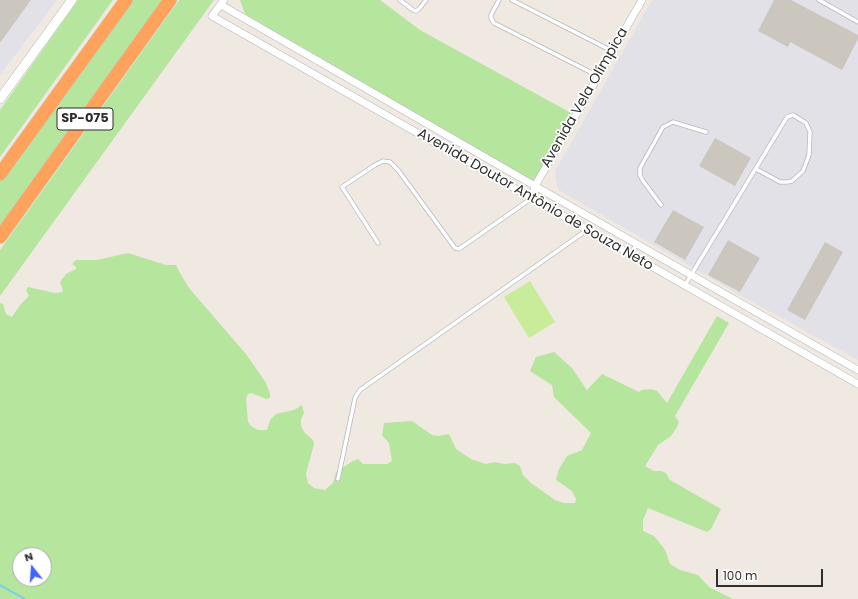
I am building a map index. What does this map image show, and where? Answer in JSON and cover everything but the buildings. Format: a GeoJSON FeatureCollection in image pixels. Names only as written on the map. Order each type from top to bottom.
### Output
{"type":"FeatureCollection","features":[{"type":"Feature","properties":{"kind":"highway","name":"SP-075"},"geometry":{"type":"LineString","coordinates":[[0,174],[126,0]]}},
{"type":"Feature","properties":{"kind":"highway","name":"SP-075"},"geometry":{"type":"LineString","coordinates":[[0,237],[170,0]]}},
{"type":"Feature","properties":{"kind":"street"},"geometry":{"type":"LineString","coordinates":[[0,99],[72,0]]}},
{"type":"Feature","properties":{"kind":"street","name":"Avenida Vela Olímpica"},"geometry":{"type":"LineString","coordinates":[[532,198],[535,186],[642,0]]}},
{"type":"Feature","properties":{"kind":"street","name":"Avenida Doutor Antônio de Souza Neto"},"geometry":{"type":"LineString","coordinates":[[858,370],[299,51],[222,2],[212,16],[858,384]]}},
{"type":"Feature","properties":{"kind":"street"},"geometry":{"type":"LineString","coordinates":[[293,62],[299,51]]}},
{"type":"Feature","properties":{"kind":"lane"},"geometry":{"type":"LineString","coordinates":[[400,0],[416,11],[426,0]]}},
{"type":"Feature","properties":{"kind":"lane"},"geometry":{"type":"LineString","coordinates":[[499,0],[491,15],[494,23],[598,76]]}},
{"type":"Feature","properties":{"kind":"lane"},"geometry":{"type":"LineString","coordinates":[[512,0],[612,51]]}},
{"type":"Feature","properties":{"kind":"lane"},"geometry":{"type":"LineString","coordinates":[[819,0],[858,22]]}},
{"type":"Feature","properties":{"kind":"lane"},"geometry":{"type":"LineString","coordinates":[[685,285],[787,117],[793,115],[806,123],[810,132],[809,155],[803,171],[792,180],[780,182],[756,169]]}},
{"type":"Feature","properties":{"kind":"lane"},"geometry":{"type":"LineString","coordinates":[[661,205],[643,181],[640,175],[640,168],[664,127],[673,122],[706,132]]}},
{"type":"Feature","properties":{"kind":"lane"},"geometry":{"type":"LineString","coordinates":[[378,243],[342,187],[375,165],[384,161],[390,162],[398,170],[455,248],[459,249],[532,198]]}},
{"type":"Feature","properties":{"kind":"lane"},"geometry":{"type":"LineString","coordinates":[[338,479],[355,398],[360,390],[587,230]]}},
{"type":"Feature","properties":{"kind":"lane"},"geometry":{"type":"LineString","coordinates":[[630,254],[638,244]]}},
{"type":"Feature","properties":{"kind":"shaded area"},"geometry":{"type":"Polygon","coordinates":[[[0,0],[57,0],[0,75],[0,0]]]}},
{"type":"Feature","properties":{"kind":"shaded area"},"geometry":{"type":"Polygon","coordinates":[[[652,0],[858,0],[858,360],[745,298],[559,190],[555,171],[652,0]]]}},
{"type":"Feature","properties":{"kind":"green space"},"geometry":{"type":"Polygon","coordinates":[[[78,0],[113,0],[0,157],[0,110],[78,0]]]}},
{"type":"Feature","properties":{"kind":"green space"},"geometry":{"type":"Polygon","coordinates":[[[129,0],[162,0],[0,226],[0,180],[129,0]]]}},
{"type":"Feature","properties":{"kind":"green space"},"geometry":{"type":"Polygon","coordinates":[[[179,0],[214,0],[0,296],[0,250],[179,0]]]}},
{"type":"Feature","properties":{"kind":"green space"},"geometry":{"type":"Polygon","coordinates":[[[240,0],[380,0],[420,30],[571,113],[534,182],[245,14],[240,0]]]}},
{"type":"Feature","properties":{"kind":"green space"},"geometry":{"type":"Polygon","coordinates":[[[128,253],[166,265],[176,265],[189,288],[246,354],[266,383],[270,398],[266,399],[252,393],[248,394],[246,398],[248,422],[251,426],[258,430],[267,430],[270,420],[276,414],[294,410],[302,405],[304,413],[301,419],[301,426],[304,432],[313,440],[314,444],[306,474],[308,483],[314,488],[325,490],[333,483],[336,472],[353,461],[358,459],[363,464],[387,464],[392,461],[389,443],[382,435],[384,423],[412,421],[432,435],[439,436],[449,434],[456,449],[471,459],[486,464],[495,462],[504,464],[515,463],[520,466],[523,475],[531,483],[555,500],[564,503],[575,503],[576,499],[572,491],[556,480],[559,469],[567,456],[582,450],[591,433],[554,397],[552,385],[530,371],[536,357],[554,352],[572,368],[587,390],[602,374],[639,392],[650,389],[657,391],[667,403],[717,316],[729,323],[675,416],[679,422],[677,427],[671,436],[658,445],[645,466],[654,471],[666,473],[670,480],[721,509],[711,529],[707,532],[648,508],[643,520],[643,531],[654,536],[663,547],[670,564],[680,570],[698,575],[709,587],[733,599],[0,599],[0,303],[3,304],[6,314],[12,317],[20,305],[29,296],[26,290],[28,287],[55,293],[62,292],[60,282],[66,274],[76,269],[76,267],[72,264],[76,260],[97,260],[128,253]]]}},
{"type":"Feature","properties":{"kind":"green space"},"geometry":{"type":"Polygon","coordinates":[[[530,281],[555,322],[529,338],[504,297],[530,281]]]}},
{"type":"Feature","properties":{"kind":"waterway"},"geometry":{"type":"LineString","coordinates":[[0,585],[25,599]]}}]}
